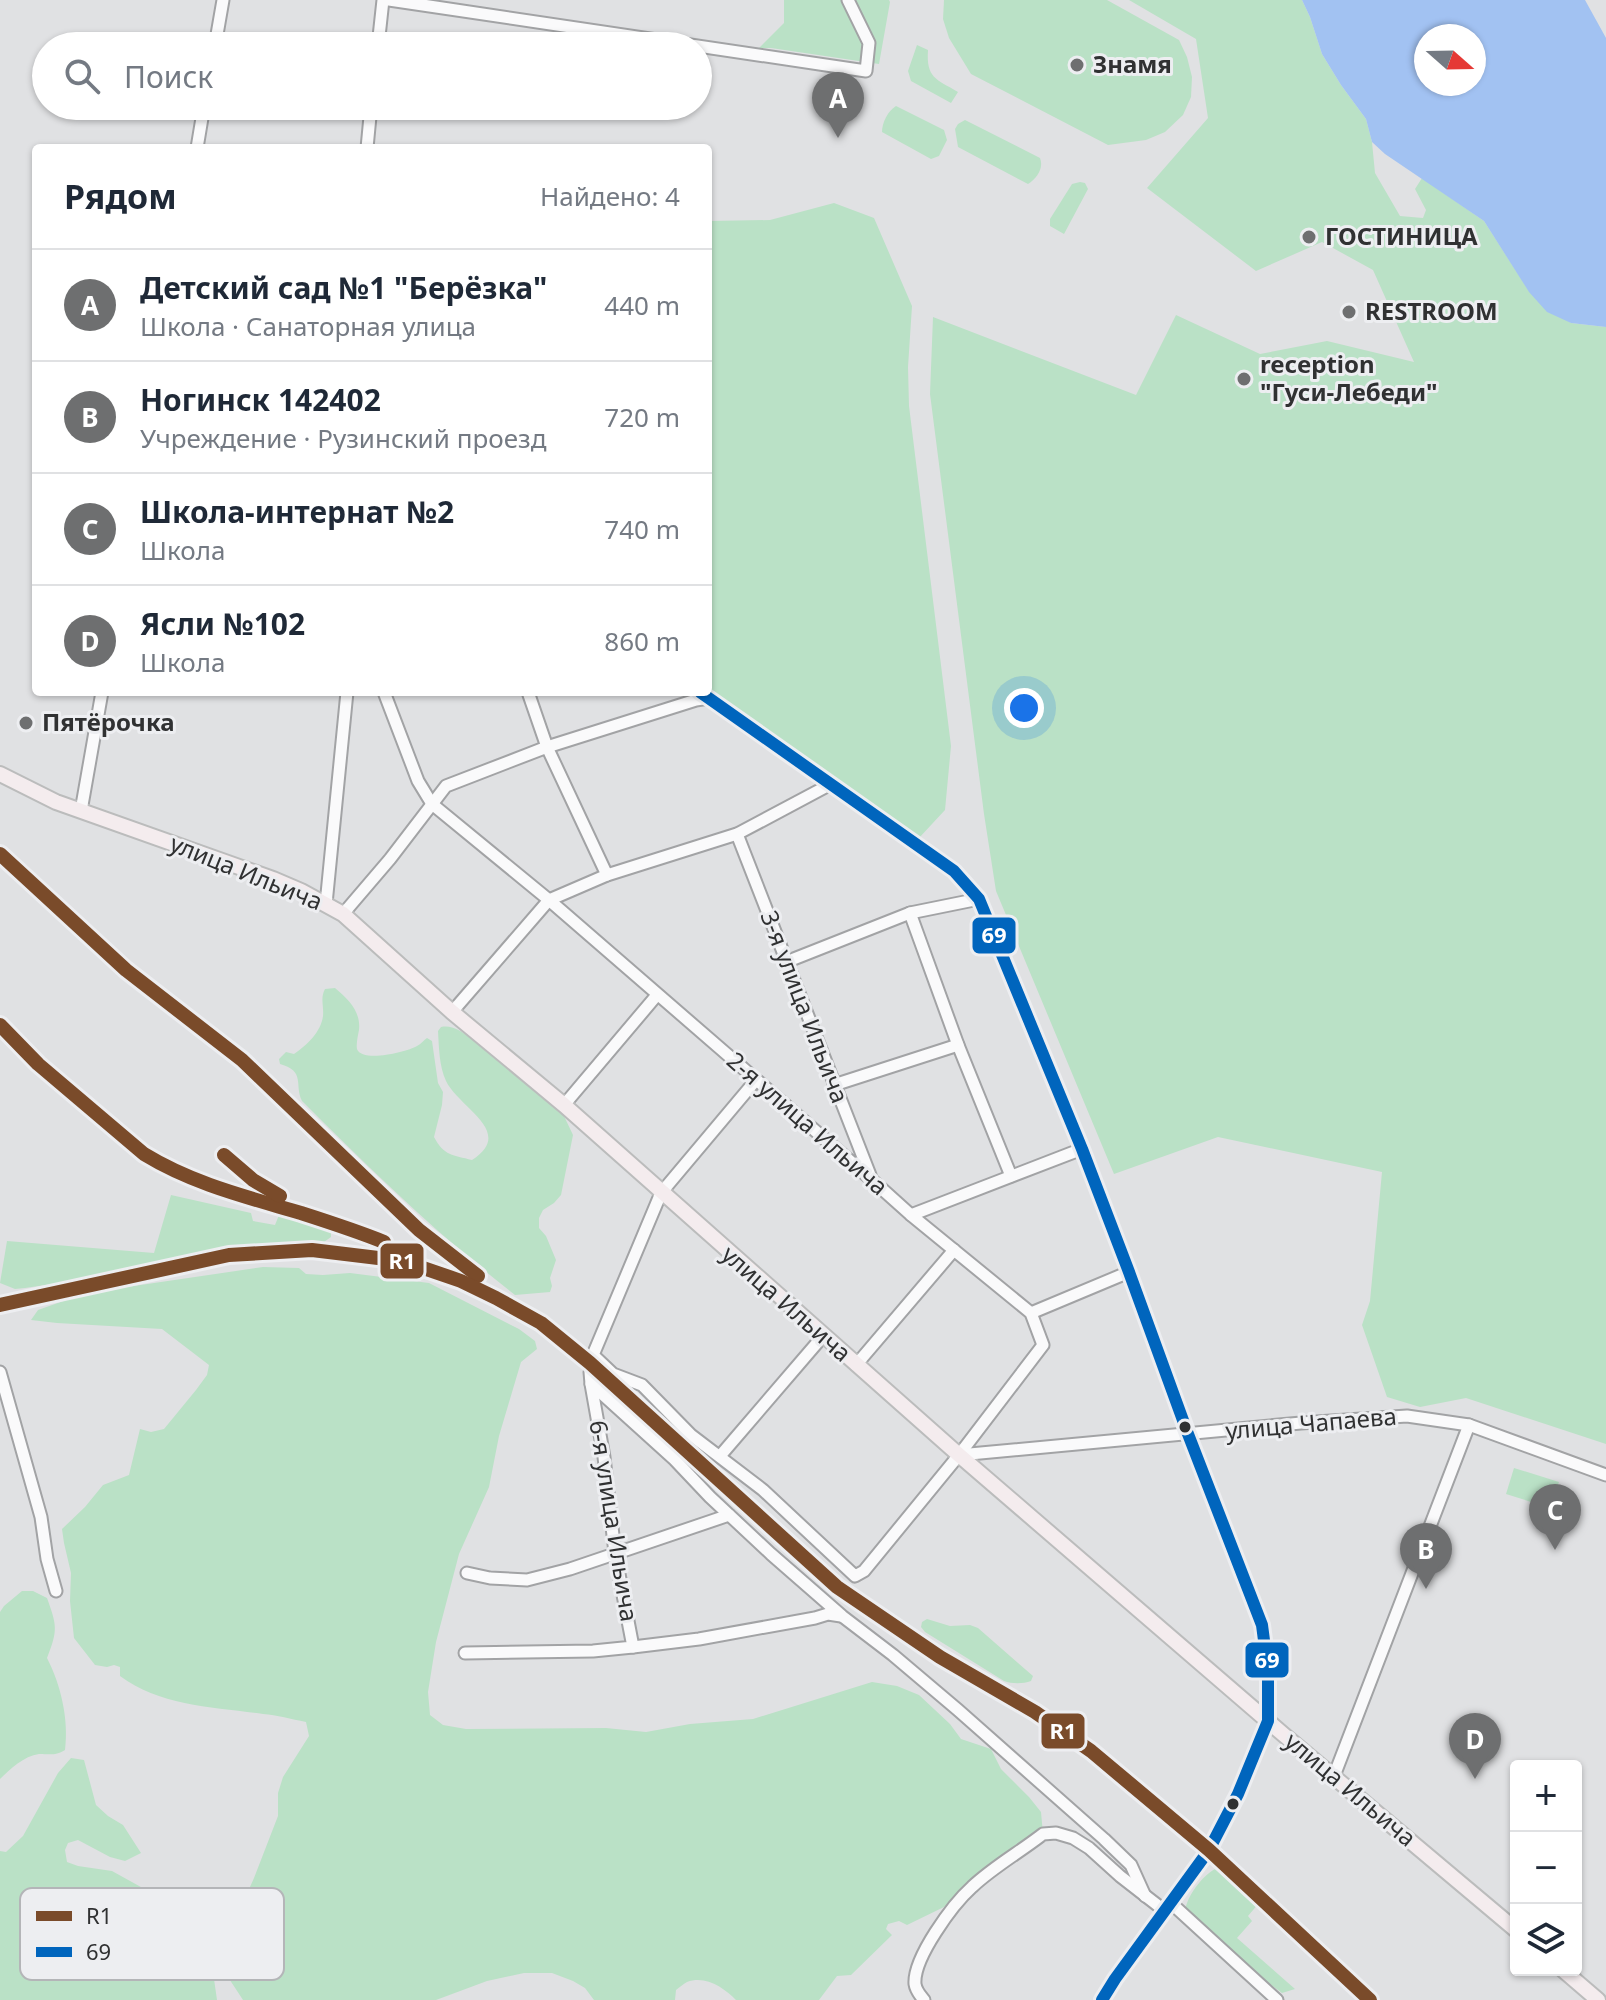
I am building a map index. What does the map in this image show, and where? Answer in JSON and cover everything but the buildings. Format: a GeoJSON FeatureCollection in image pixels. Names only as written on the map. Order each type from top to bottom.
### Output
{"type":"FeatureCollection","features":[{"type":"Feature","properties":{"kind":"main road","name":"улица Ильича"},"geometry":{"type":"LineString","coordinates":[[0,774],[56,802],[273,879],[343,914],[959,1455],[1510,1925]]}},
{"type":"Feature","properties":{"kind":"main road"},"geometry":{"type":"LineString","coordinates":[[1570,1976],[1598,2000]]}},
{"type":"Feature","properties":{"kind":"street"},"geometry":{"type":"LineString","coordinates":[[217,32],[223,0]]}},
{"type":"Feature","properties":{"kind":"street"},"geometry":{"type":"LineString","coordinates":[[380,32],[386,0],[602,32]]}},
{"type":"Feature","properties":{"kind":"street"},"geometry":{"type":"LineString","coordinates":[[712,48],[866,71],[869,43],[848,0]]}},
{"type":"Feature","properties":{"kind":"street"},"geometry":{"type":"LineString","coordinates":[[198,144],[202,120]]}},
{"type":"Feature","properties":{"kind":"street"},"geometry":{"type":"LineString","coordinates":[[367,144],[370,120]]}},
{"type":"Feature","properties":{"kind":"street"},"geometry":{"type":"LineString","coordinates":[[81,811],[101,696]]}},
{"type":"Feature","properties":{"kind":"street"},"geometry":{"type":"LineString","coordinates":[[326,904],[347,696]]}},
{"type":"Feature","properties":{"kind":"street","name":"2-я улица Ильича"},"geometry":{"type":"LineString","coordinates":[[386,696],[418,781],[432,804],[549,900],[911,1215],[1031,1313]]}},
{"type":"Feature","properties":{"kind":"street"},"geometry":{"type":"LineString","coordinates":[[529,696],[547,747],[607,875]]}},
{"type":"Feature","properties":{"kind":"street"},"geometry":{"type":"LineString","coordinates":[[343,914],[446,786],[547,747],[702,696]]}},
{"type":"Feature","properties":{"kind":"street"},"geometry":{"type":"LineString","coordinates":[[705,696],[954,871],[979,899],[1082,1149],[1262,1625],[1268,1671],[1268,1721],[1238,1794],[1209,1850],[1102,2000]]}},
{"type":"Feature","properties":{"kind":"street"},"geometry":{"type":"LineString","coordinates":[[452,1012],[549,900],[607,875],[737,834],[831,784]]}},
{"type":"Feature","properties":{"kind":"street","name":"3-я улица Ильича"},"geometry":{"type":"LineString","coordinates":[[737,834],[872,1180]]}},
{"type":"Feature","properties":{"kind":"street"},"geometry":{"type":"LineString","coordinates":[[786,962],[910,913],[979,899]]}},
{"type":"Feature","properties":{"kind":"street"},"geometry":{"type":"LineString","coordinates":[[910,913],[958,1045],[1011,1176]]}},
{"type":"Feature","properties":{"kind":"street"},"geometry":{"type":"LineString","coordinates":[[564,1105],[657,995]]}},
{"type":"Feature","properties":{"kind":"street"},"geometry":{"type":"LineString","coordinates":[[834,1085],[958,1045]]}},
{"type":"Feature","properties":{"kind":"street"},"geometry":{"type":"LineString","coordinates":[[756,1080],[661,1193],[593,1355],[613,1374],[642,1385],[691,1435],[763,1490],[855,1576],[864,1571],[959,1455],[1043,1345],[1031,1313],[1129,1272]]}},
{"type":"Feature","properties":{"kind":"street"},"geometry":{"type":"LineString","coordinates":[[911,1215],[1082,1149]]}},
{"type":"Feature","properties":{"kind":"street"},"geometry":{"type":"LineString","coordinates":[[856,1365],[954,1250]]}},
{"type":"Feature","properties":{"kind":"street"},"geometry":{"type":"LineString","coordinates":[[720,1456],[823,1336]]}},
{"type":"Feature","properties":{"kind":"street"},"geometry":{"type":"LineString","coordinates":[[0,1372],[41,1517],[47,1559],[56,1591]]}},
{"type":"Feature","properties":{"kind":"street","name":"6-я улица Ильича"},"geometry":{"type":"LineString","coordinates":[[465,1653],[593,1651],[633,1647],[615,1553],[604,1457],[590,1378],[628,1419],[675,1460],[729,1515]]}},
{"type":"Feature","properties":{"kind":"street","name":"улица Чапаева"},"geometry":{"type":"LineString","coordinates":[[959,1455],[1407,1416],[1469,1425],[1606,1475]]}},
{"type":"Feature","properties":{"kind":"street"},"geometry":{"type":"LineString","coordinates":[[1334,1776],[1469,1425]]}},
{"type":"Feature","properties":{"kind":"street"},"geometry":{"type":"LineString","coordinates":[[467,1573],[527,1580],[570,1569],[729,1515],[842,1616],[946,1700],[1104,1839],[1131,1865],[1145,1896]]}},
{"type":"Feature","properties":{"kind":"street"},"geometry":{"type":"LineString","coordinates":[[633,1647],[699,1639],[828,1614],[842,1616]]}},
{"type":"Feature","properties":{"kind":"street"},"geometry":{"type":"LineString","coordinates":[[924,2000],[915,1986],[917,1971],[940,1927],[972,1887],[1043,1834],[1056,1833],[1073,1838],[1089,1848],[1145,1896],[1168,1907],[1277,2000]]}},
{"type":"Feature","properties":{"kind":"green space"},"geometry":{"type":"Polygon","coordinates":[[[784,0],[889,0],[879,64],[759,48],[784,23],[784,0]]]}},
{"type":"Feature","properties":{"kind":"green space","name":"Знамя"},"geometry":{"type":"Polygon","coordinates":[[[944,0],[1107,0],[1179,40],[1192,77],[1191,97],[1183,115],[1165,132],[1146,140],[1108,145],[971,74],[949,38],[943,19],[944,0]]]}},
{"type":"Feature","properties":{"kind":"green space"},"geometry":{"type":"Polygon","coordinates":[[[1129,0],[1302,0],[1322,54],[1366,119],[1375,173],[1400,216],[1423,218],[1426,210],[1415,189],[1422,178],[1484,221],[1538,300],[1571,323],[1606,327],[1606,1444],[1466,1398],[1420,1407],[1387,1397],[1362,1325],[1370,1301],[1382,1172],[1218,1137],[1114,1174],[996,891],[930,394],[933,317],[1136,395],[1176,315],[1260,354],[1327,341],[1414,362],[1373,270],[1322,242],[1256,271],[1147,188],[1208,118],[1196,39],[1129,0]]]}},
{"type":"Feature","properties":{"kind":"green space"},"geometry":{"type":"Polygon","coordinates":[[[917,45],[928,50],[929,67],[934,77],[958,92],[951,103],[911,81],[908,71],[917,45]]]}},
{"type":"Feature","properties":{"kind":"green space"},"geometry":{"type":"Polygon","coordinates":[[[896,106],[944,130],[947,140],[939,156],[931,159],[882,132],[886,117],[896,106]]]}},
{"type":"Feature","properties":{"kind":"green space"},"geometry":{"type":"Polygon","coordinates":[[[965,120],[1040,158],[1037,176],[1028,184],[958,147],[955,129],[965,120]]]}},
{"type":"Feature","properties":{"kind":"green space"},"geometry":{"type":"Polygon","coordinates":[[[1085,183],[1088,189],[1064,234],[1050,226],[1050,219],[1072,184],[1085,183]]]}},
{"type":"Feature","properties":{"kind":"green space"},"geometry":{"type":"Polygon","coordinates":[[[834,203],[874,218],[912,306],[909,406],[951,746],[945,810],[919,838],[712,693],[712,221],[770,220],[834,203]]]}},
{"type":"Feature","properties":{"kind":"green space"},"geometry":{"type":"Polygon","coordinates":[[[335,988],[356,1011],[359,1023],[357,1049],[361,1053],[385,1055],[412,1048],[427,1038],[432,1041],[438,1083],[443,1092],[434,1137],[441,1148],[450,1154],[472,1160],[484,1150],[488,1140],[487,1130],[480,1120],[446,1081],[439,1050],[438,1031],[441,1027],[453,1028],[469,1037],[564,1116],[573,1135],[561,1195],[543,1210],[539,1218],[539,1228],[546,1236],[556,1260],[550,1278],[550,1292],[515,1295],[406,1201],[302,1101],[296,1075],[293,1070],[280,1064],[279,1059],[286,1052],[294,1054],[313,1038],[322,1022],[325,989],[335,988]]]}},
{"type":"Feature","properties":{"kind":"green space"},"geometry":{"type":"Polygon","coordinates":[[[171,1195],[251,1213],[253,1221],[275,1225],[279,1215],[331,1230],[331,1237],[315,1244],[215,1252],[87,1279],[25,1288],[15,1289],[0,1283],[7,1241],[154,1253],[171,1195]]]}},
{"type":"Feature","properties":{"kind":"green space"},"geometry":{"type":"Polygon","coordinates":[[[263,1267],[299,1268],[306,1274],[350,1273],[429,1283],[519,1329],[535,1341],[537,1349],[521,1362],[499,1436],[489,1487],[459,1554],[436,1642],[428,1692],[430,1715],[443,1725],[466,1729],[606,1728],[646,1732],[690,1724],[753,1719],[872,1682],[897,1686],[919,1695],[950,1724],[961,1739],[991,1749],[1001,1769],[1041,1812],[1043,1834],[944,1907],[907,1925],[899,1921],[888,1924],[886,1929],[892,1935],[851,1975],[837,1976],[819,2000],[736,2000],[708,1981],[694,1980],[676,1990],[675,2000],[594,2000],[585,1988],[573,1981],[552,1973],[524,1973],[487,1981],[436,2000],[243,2000],[230,1980],[284,1980],[284,1888],[250,1888],[278,1816],[278,1793],[283,1777],[309,1736],[306,1722],[207,1707],[152,1694],[120,1676],[120,1667],[95,1665],[74,1638],[71,1573],[62,1529],[103,1485],[129,1475],[140,1429],[151,1432],[164,1429],[207,1375],[209,1365],[162,1329],[31,1320],[38,1310],[86,1293],[263,1267]]]}},
{"type":"Feature","properties":{"kind":"green space"},"geometry":{"type":"Polygon","coordinates":[[[1514,1468],[1559,1482],[1550,1508],[1506,1494],[1514,1468]]]}},
{"type":"Feature","properties":{"kind":"green space"},"geometry":{"type":"Polygon","coordinates":[[[22,1591],[33,1591],[47,1598],[53,1615],[55,1628],[47,1658],[63,1703],[65,1750],[28,1757],[0,1779],[0,1612],[22,1591]]]}},
{"type":"Feature","properties":{"kind":"green space"},"geometry":{"type":"Polygon","coordinates":[[[927,1619],[950,1626],[970,1625],[978,1628],[1033,1676],[1031,1681],[1004,1681],[925,1632],[921,1627],[927,1619]]]}},
{"type":"Feature","properties":{"kind":"green space"},"geometry":{"type":"Polygon","coordinates":[[[71,1758],[84,1760],[96,1805],[123,1825],[141,1853],[125,1861],[110,1857],[78,1840],[68,1843],[65,1850],[67,1862],[112,1871],[143,1888],[20,1888],[20,1980],[214,1980],[217,2000],[0,2000],[0,1851],[6,1852],[23,1836],[58,1773],[71,1758]]]}},
{"type":"Feature","properties":{"kind":"green space"},"geometry":{"type":"Polygon","coordinates":[[[1215,1869],[1222,1871],[1259,1903],[1248,1916],[1252,1921],[1237,1938],[1295,1989],[1282,1993],[1185,1911],[1196,1887],[1215,1869]]]}},
{"type":"Feature","properties":{"kind":"water"},"geometry":{"type":"Polygon","coordinates":[[[1302,0],[1585,0],[1606,38],[1606,327],[1571,323],[1547,312],[1529,292],[1484,221],[1372,142],[1366,119],[1322,54],[1302,0]]]}},
{"type":"Feature","properties":{"kind":"transit line","name":"69"},"geometry":{"type":"LineString","coordinates":[[706,696],[954,871],[979,899],[1082,1149],[1262,1625],[1268,1671],[1268,1721],[1238,1794],[1209,1850],[1102,2000]]}},
{"type":"Feature","properties":{"kind":"transit line","name":"R1"},"geometry":{"type":"LineString","coordinates":[[0,854],[126,970],[242,1060],[419,1230],[478,1276]]}},
{"type":"Feature","properties":{"kind":"transit line","name":"R1"},"geometry":{"type":"LineString","coordinates":[[0,1025],[38,1064],[144,1154],[201,1182],[384,1242]]}},
{"type":"Feature","properties":{"kind":"transit line","name":"R1"},"geometry":{"type":"LineString","coordinates":[[224,1155],[253,1180],[280,1196]]}},
{"type":"Feature","properties":{"kind":"transit line","name":"R1"},"geometry":{"type":"LineString","coordinates":[[0,1305],[229,1255],[312,1250],[403,1261],[461,1281],[496,1298],[541,1323],[590,1363],[837,1587],[940,1657],[1035,1712],[1091,1751],[1209,1850],[1370,2000]]}},
{"type":"Feature","properties":{"kind":"place","name":"Знамя"},"geometry":{"type":"Point","coordinates":[1077,65]}},
{"type":"Feature","properties":{"kind":"place","name":"Детский сад №1 \"Берёзка\""},"geometry":{"type":"Point","coordinates":[838,138]}},
{"type":"Feature","properties":{"kind":"place","name":"ГОСТИНИЦА"},"geometry":{"type":"Point","coordinates":[1309,237]}},
{"type":"Feature","properties":{"kind":"place","name":"RESTROOM"},"geometry":{"type":"Point","coordinates":[1349,312]}},
{"type":"Feature","properties":{"kind":"place","name":"reception \"Гуси-Лебеди\""},"geometry":{"type":"Point","coordinates":[1244,379]}},
{"type":"Feature","properties":{"kind":"place","name":"Пятёрочка"},"geometry":{"type":"Point","coordinates":[26,723]}},
{"type":"Feature","properties":{"kind":"place","name":"Школа-интернат №2"},"geometry":{"type":"Point","coordinates":[1555,1550]}},
{"type":"Feature","properties":{"kind":"place","name":"Ногинск 142402"},"geometry":{"type":"Point","coordinates":[1426,1589]}},
{"type":"Feature","properties":{"kind":"place","name":"Ясли №102"},"geometry":{"type":"Point","coordinates":[1475,1779]}}]}
